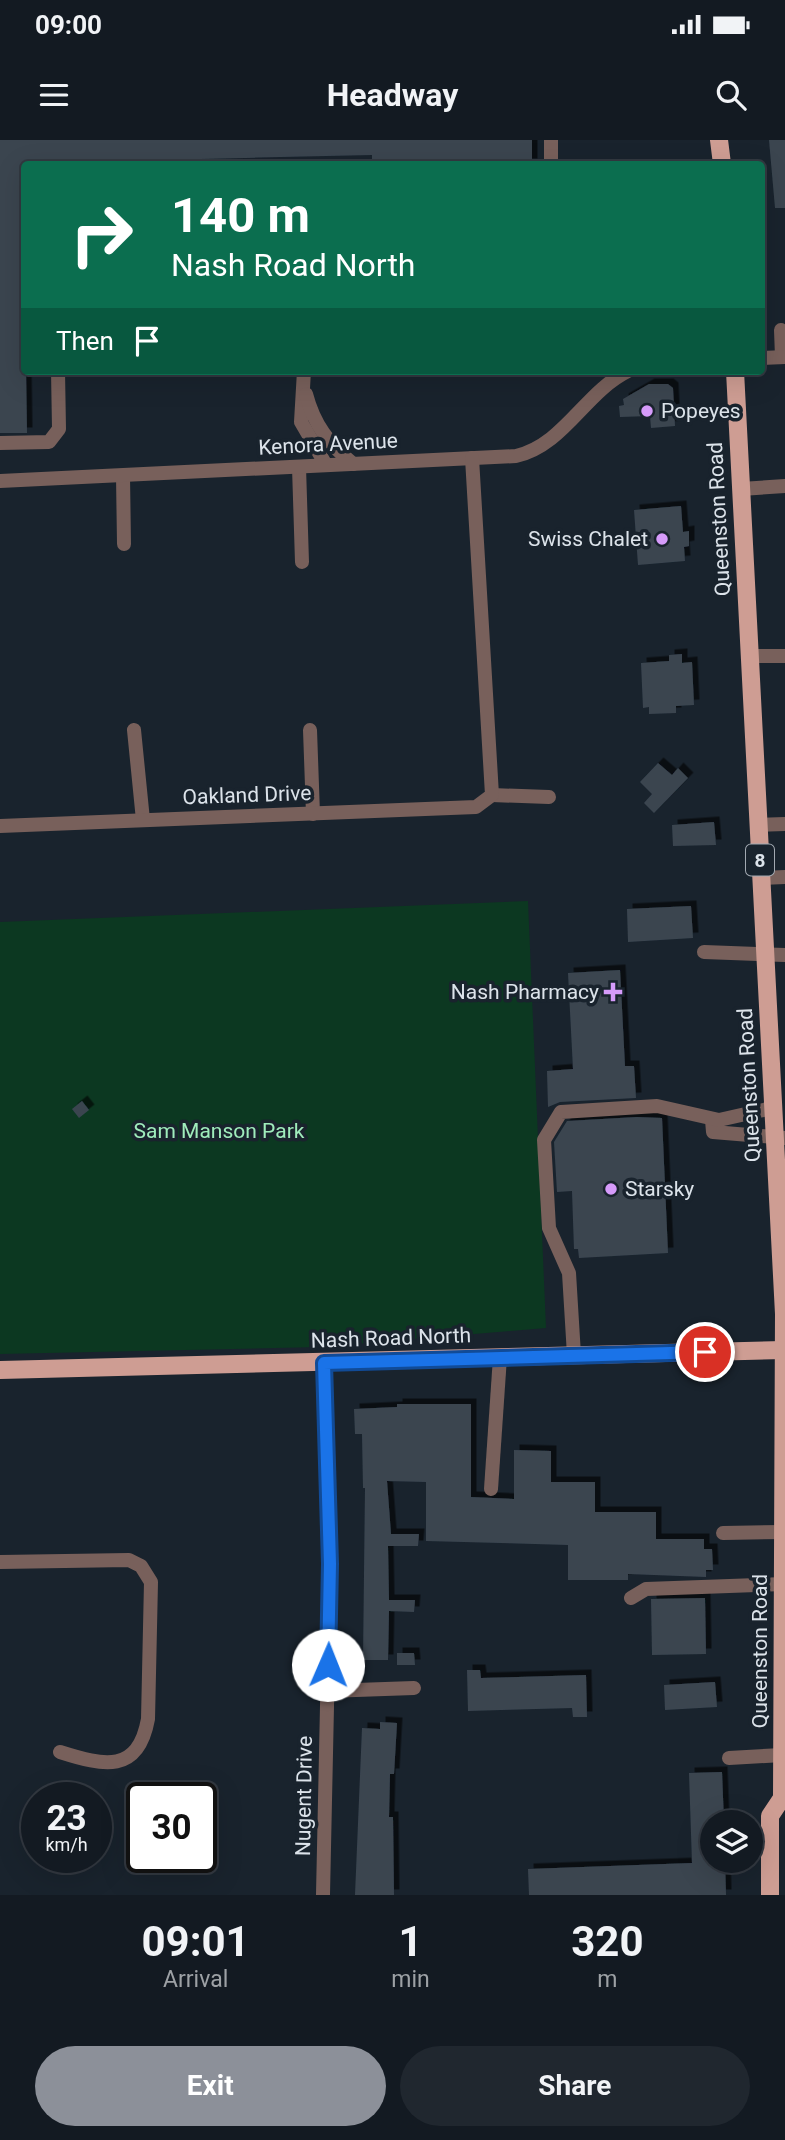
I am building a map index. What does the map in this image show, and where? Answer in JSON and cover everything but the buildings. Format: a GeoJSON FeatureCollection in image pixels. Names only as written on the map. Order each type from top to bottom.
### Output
{"type":"FeatureCollection","features":[{"type":"Feature","properties":{"kind":"main road"},"geometry":{"type":"LineString","coordinates":[[720,142],[722,161]]}},
{"type":"Feature","properties":{"kind":"main road","name":"Queenston Road"},"geometry":{"type":"LineString","coordinates":[[735,375],[772,1108],[780,1138],[784,1350],[784,1800],[770,1816],[770,1895]]}},
{"type":"Feature","properties":{"kind":"main road","name":"Nash Road North"},"geometry":{"type":"LineString","coordinates":[[0,1370],[784,1350]]}},
{"type":"Feature","properties":{"kind":"street"},"geometry":{"type":"LineString","coordinates":[[551,140],[551,161]]}},
{"type":"Feature","properties":{"kind":"street"},"geometry":{"type":"LineString","coordinates":[[765,358],[784,357],[781,330]]}},
{"type":"Feature","properties":{"kind":"street"},"geometry":{"type":"LineString","coordinates":[[0,443],[49,442],[59,429],[58,375]]}},
{"type":"Feature","properties":{"kind":"street","name":"Kenora Avenue"},"geometry":{"type":"LineString","coordinates":[[0,481],[516,456],[546,444],[603,388],[622,375]]}},
{"type":"Feature","properties":{"kind":"street"},"geometry":{"type":"LineString","coordinates":[[303,378],[316,424],[330,445],[353,464]]}},
{"type":"Feature","properties":{"kind":"street"},"geometry":{"type":"LineString","coordinates":[[303,378],[301,422],[326,465]]}},
{"type":"Feature","properties":{"kind":"street"},"geometry":{"type":"LineString","coordinates":[[472,458],[492,795]]}},
{"type":"Feature","properties":{"kind":"street"},"geometry":{"type":"LineString","coordinates":[[299,467],[302,562]]}},
{"type":"Feature","properties":{"kind":"street"},"geometry":{"type":"LineString","coordinates":[[123,476],[124,544]]}},
{"type":"Feature","properties":{"kind":"street"},"geometry":{"type":"LineString","coordinates":[[741,489],[785,486]]}},
{"type":"Feature","properties":{"kind":"street"},"geometry":{"type":"LineString","coordinates":[[748,656],[785,656]]}},
{"type":"Feature","properties":{"kind":"street"},"geometry":{"type":"LineString","coordinates":[[134,730],[142,820]]}},
{"type":"Feature","properties":{"kind":"street"},"geometry":{"type":"LineString","coordinates":[[310,730],[313,814]]}},
{"type":"Feature","properties":{"kind":"street","name":"Oakland Drive"},"geometry":{"type":"LineString","coordinates":[[0,826],[476,807],[492,795],[549,797]]}},
{"type":"Feature","properties":{"kind":"street"},"geometry":{"type":"LineString","coordinates":[[758,825],[785,824]]}},
{"type":"Feature","properties":{"kind":"street"},"geometry":{"type":"LineString","coordinates":[[760,878],[785,877]]}},
{"type":"Feature","properties":{"kind":"street"},"geometry":{"type":"LineString","coordinates":[[704,952],[785,955]]}},
{"type":"Feature","properties":{"kind":"street"},"geometry":{"type":"LineString","coordinates":[[574,1355],[569,1273],[549,1228],[544,1140],[561,1112],[657,1106],[712,1126],[780,1138]]}},
{"type":"Feature","properties":{"kind":"street"},"geometry":{"type":"LineString","coordinates":[[712,1126],[772,1108]]}},
{"type":"Feature","properties":{"kind":"street"},"geometry":{"type":"LineString","coordinates":[[491,1489],[500,1357]]}},
{"type":"Feature","properties":{"kind":"street","name":"Nugent Drive"},"geometry":{"type":"LineString","coordinates":[[323,1895],[330,1564],[324,1363]]}},
{"type":"Feature","properties":{"kind":"street"},"geometry":{"type":"LineString","coordinates":[[723,1532],[783,1532]]}},
{"type":"Feature","properties":{"kind":"street"},"geometry":{"type":"LineString","coordinates":[[0,1562],[129,1560],[141,1566],[150,1582],[148,1719],[144,1741],[133,1756],[116,1761],[92,1763],[60,1752]]}},
{"type":"Feature","properties":{"kind":"street"},"geometry":{"type":"LineString","coordinates":[[631,1598],[646,1589],[784,1584]]}},
{"type":"Feature","properties":{"kind":"street"},"geometry":{"type":"LineString","coordinates":[[327,1691],[414,1688]]}},
{"type":"Feature","properties":{"kind":"street"},"geometry":{"type":"LineString","coordinates":[[729,1758],[782,1755]]}},
{"type":"Feature","properties":{"kind":"green space","name":"Sam Manson Park"},"geometry":{"type":"Polygon","coordinates":[[[528,901],[546,1328],[319,1347],[0,1354],[0,922],[528,901]]]}},
{"type":"Feature","properties":{"kind":"place","name":"Popeyes"},"geometry":{"type":"Point","coordinates":[647,411]}},
{"type":"Feature","properties":{"kind":"place","name":"Swiss Chalet"},"geometry":{"type":"Point","coordinates":[662,539]}},
{"type":"Feature","properties":{"kind":"place","name":"Nash Pharmacy"},"geometry":{"type":"Point","coordinates":[613,992]}},
{"type":"Feature","properties":{"kind":"place","name":"Starsky"},"geometry":{"type":"Point","coordinates":[611,1189]}},
{"type":"Feature","properties":{"kind":"route"},"geometry":{"type":"LineString","coordinates":[[328,1665],[330,1564],[324,1363],[705,1352]]}}]}
